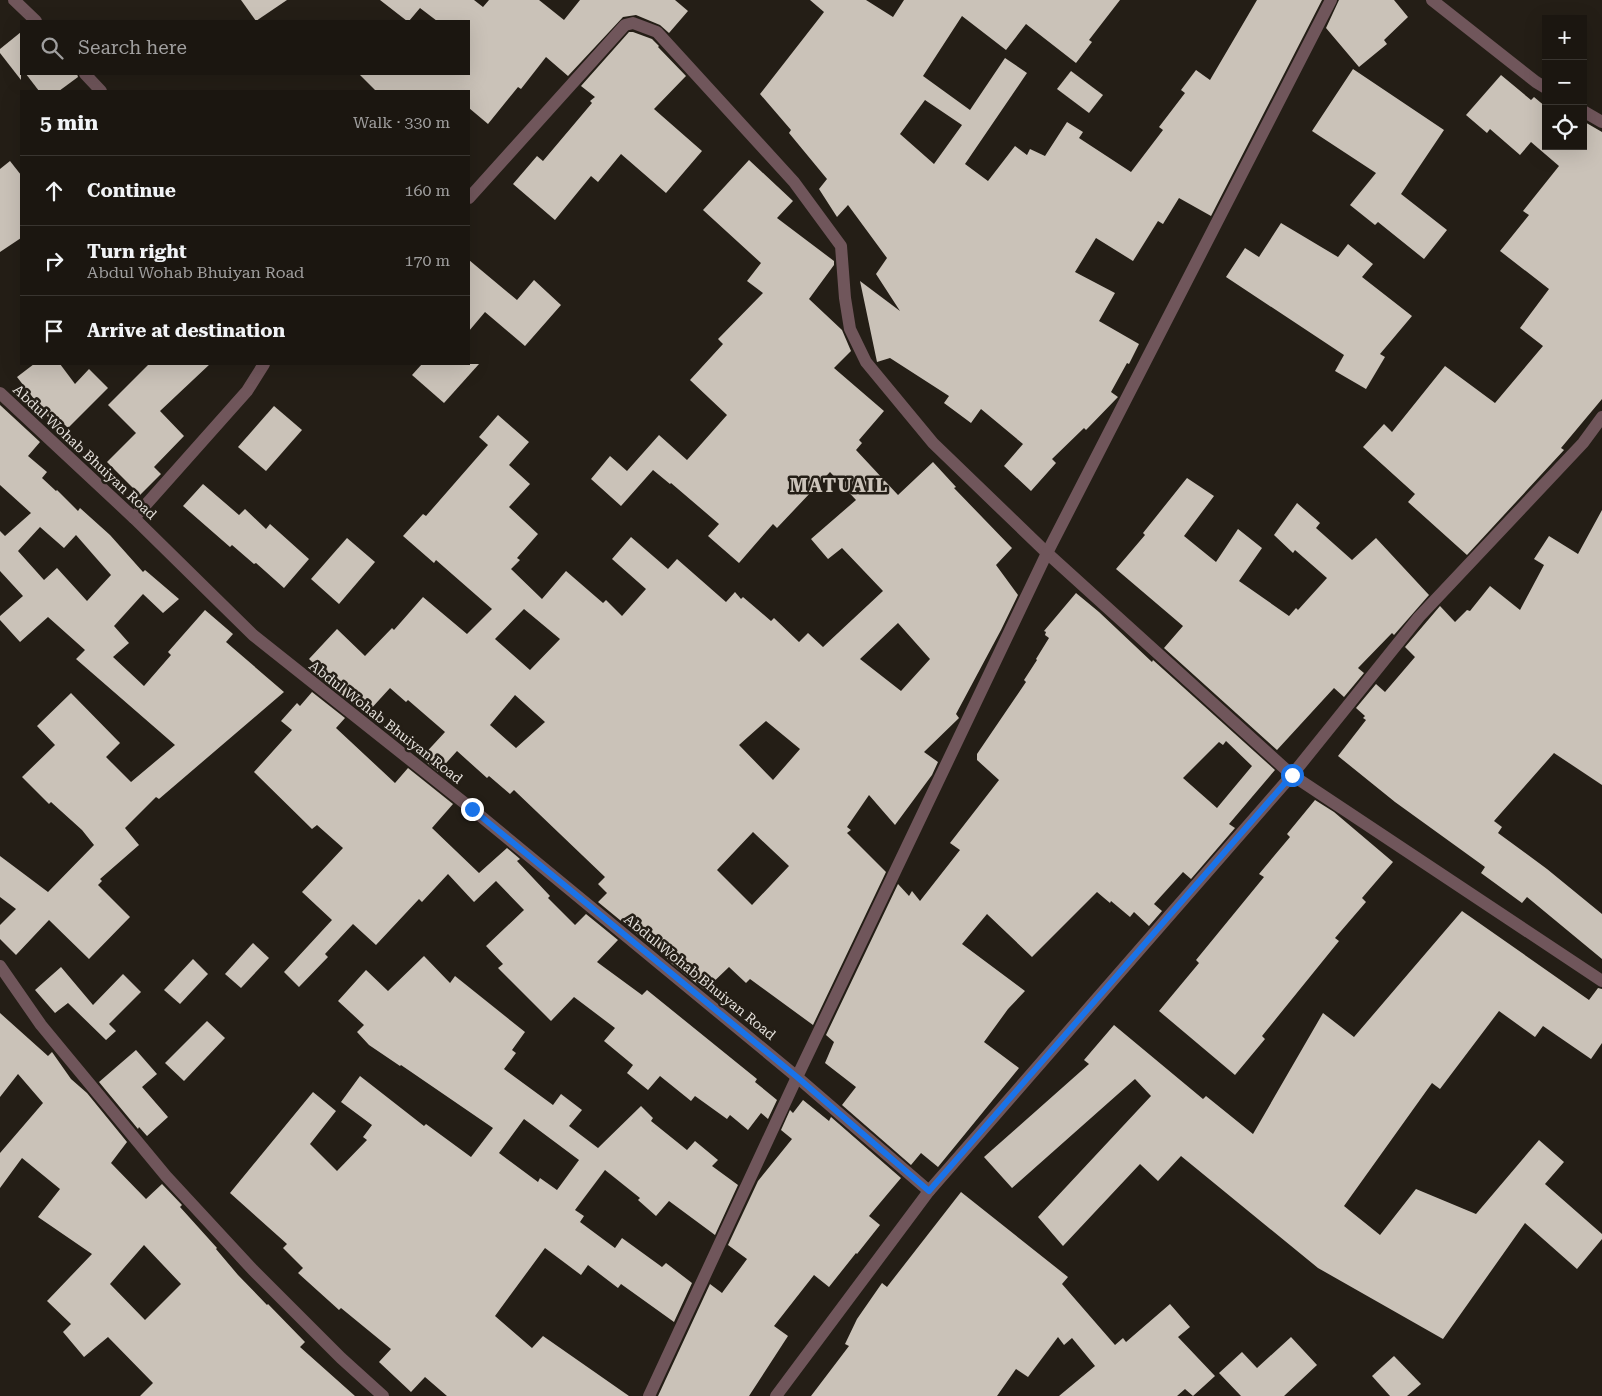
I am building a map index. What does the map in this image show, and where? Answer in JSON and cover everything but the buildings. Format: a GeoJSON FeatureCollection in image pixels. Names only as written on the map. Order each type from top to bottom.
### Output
{"type":"FeatureCollection","features":[{"type":"Feature","properties":{"kind":"street"},"geometry":{"type":"LineString","coordinates":[[14,0],[35,20]]}},
{"type":"Feature","properties":{"kind":"street"},"geometry":{"type":"LineString","coordinates":[[649,1396],[797,1077],[1047,553],[1330,0]]}},
{"type":"Feature","properties":{"kind":"street"},"geometry":{"type":"LineString","coordinates":[[1432,0],[1542,86]]}},
{"type":"Feature","properties":{"kind":"street"},"geometry":{"type":"LineString","coordinates":[[470,197],[625,25],[633,23],[657,32],[794,182],[841,246],[845,298],[850,329],[866,362],[933,443],[1047,553],[1292,775],[1602,981]]}},
{"type":"Feature","properties":{"kind":"street"},"geometry":{"type":"LineString","coordinates":[[86,75],[100,90]]}},
{"type":"Feature","properties":{"kind":"street"},"geometry":{"type":"LineString","coordinates":[[1587,113],[1602,122]]}},
{"type":"Feature","properties":{"kind":"street"},"geometry":{"type":"LineString","coordinates":[[134,518],[247,391],[263,365]]}},
{"type":"Feature","properties":{"kind":"street","name":"Abdul Wohab Bhuiyan Road"},"geometry":{"type":"LineString","coordinates":[[0,393],[134,518],[253,635],[472,809],[797,1077],[929,1191]]}},
{"type":"Feature","properties":{"kind":"street"},"geometry":{"type":"LineString","coordinates":[[776,1396],[929,1191],[1292,775],[1419,617],[1583,443],[1602,417]]}},
{"type":"Feature","properties":{"kind":"street"},"geometry":{"type":"LineString","coordinates":[[0,966],[41,1025],[166,1176],[253,1270],[341,1358],[383,1396]]}},
{"type":"Feature","properties":{"kind":"district","name":"MATUAIL"},"geometry":{"type":"Point","coordinates":[839,485]}},
{"type":"Feature","properties":{"kind":"route"},"geometry":{"type":"LineString","coordinates":[[472,809],[797,1077],[929,1191],[1292,775]]}}]}
